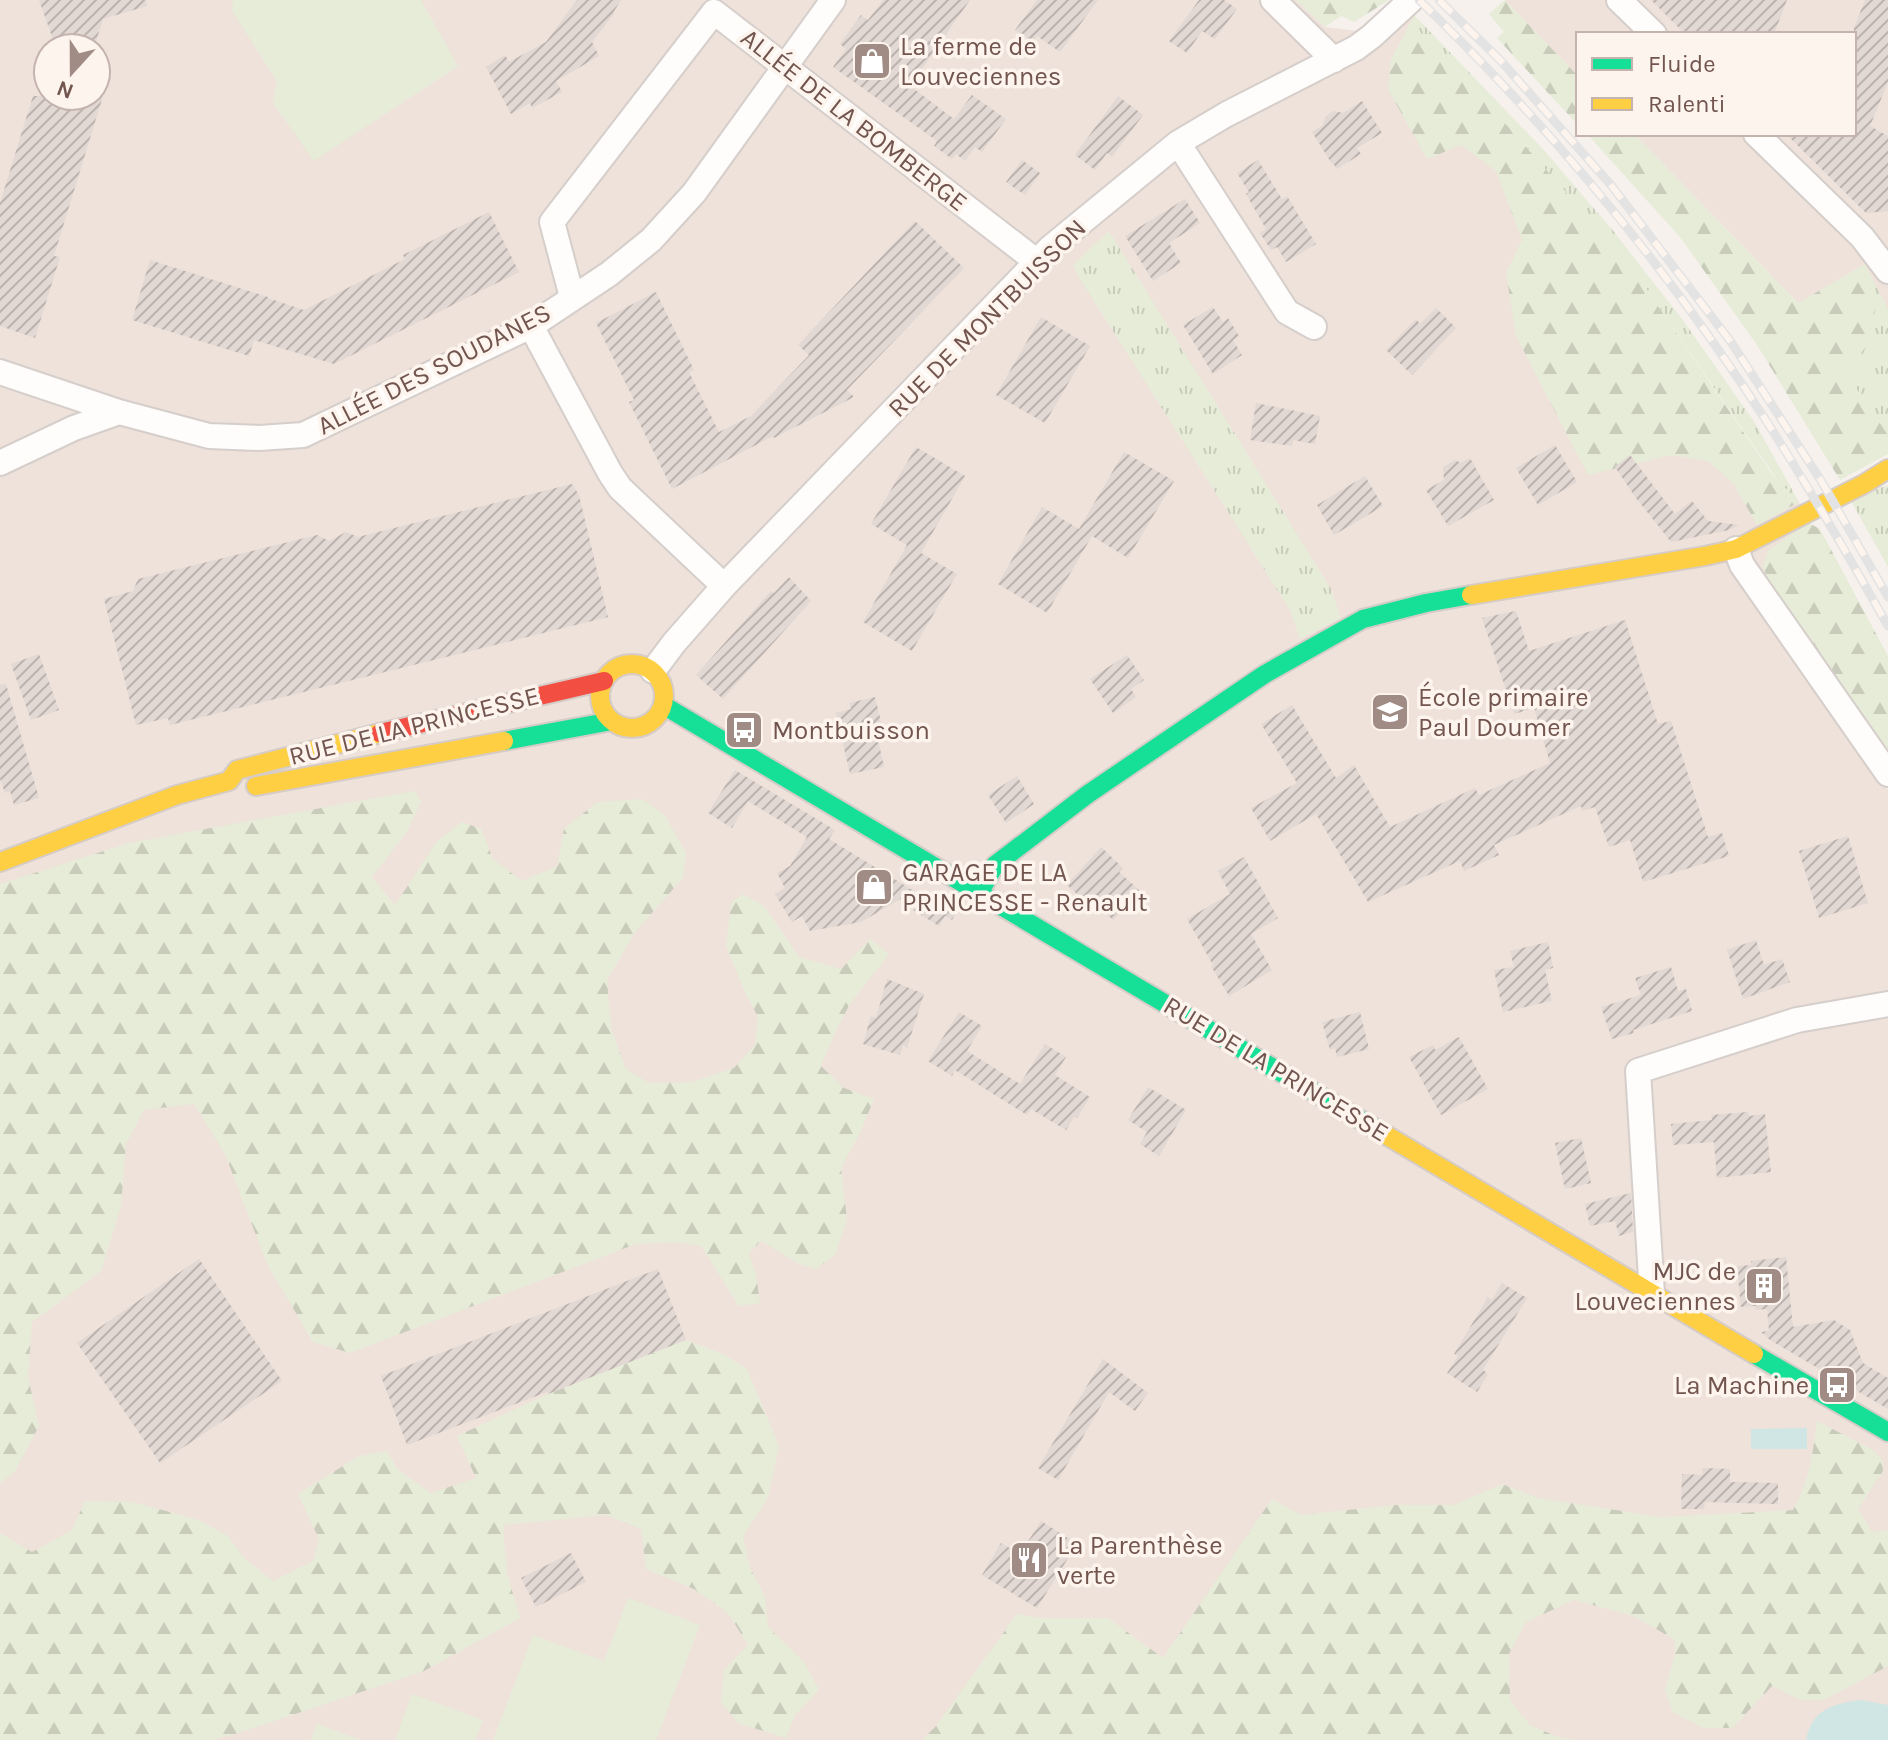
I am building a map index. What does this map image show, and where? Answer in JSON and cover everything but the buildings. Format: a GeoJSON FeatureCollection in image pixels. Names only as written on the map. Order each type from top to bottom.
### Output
{"type":"FeatureCollection","features":[{"type":"Feature","properties":{"kind":"street","name":"ALLÉE DES SOUDANES"},"geometry":{"type":"LineString","coordinates":[[0,372],[119,412],[209,436],[259,438],[303,435],[531,326],[609,274],[651,240],[694,193],[833,0]]}},
{"type":"Feature","properties":{"kind":"street"},"geometry":{"type":"LineString","coordinates":[[1273,0],[1334,60]]}},
{"type":"Feature","properties":{"kind":"street","name":"RUE DE MONTBUISSON"},"geometry":{"type":"LineString","coordinates":[[653,671],[724,586],[1001,301],[1036,261],[1178,143],[1227,114],[1334,60],[1372,36],[1411,0]]}},
{"type":"Feature","properties":{"kind":"street"},"geometry":{"type":"LineString","coordinates":[[1619,0],[1652,32]]}},
{"type":"Feature","properties":{"kind":"street","name":"ALLÉE DE LA BOMBERGE"},"geometry":{"type":"LineString","coordinates":[[572,297],[552,222],[714,12],[1036,261]]}},
{"type":"Feature","properties":{"kind":"street"},"geometry":{"type":"LineString","coordinates":[[1758,136],[1862,237],[1888,271]]}},
{"type":"Feature","properties":{"kind":"street"},"geometry":{"type":"LineString","coordinates":[[1178,143],[1287,312],[1314,327]]}},
{"type":"Feature","properties":{"kind":"street"},"geometry":{"type":"LineString","coordinates":[[531,326],[620,488],[724,586]]}},
{"type":"Feature","properties":{"kind":"street"},"geometry":{"type":"LineString","coordinates":[[0,463],[74,428],[119,412]]}},
{"type":"Feature","properties":{"kind":"street"},"geometry":{"type":"LineString","coordinates":[[980,892],[995,865],[1088,794],[1265,674],[1363,619],[1426,603],[1736,549],[1888,469]]}},
{"type":"Feature","properties":{"kind":"street"},"geometry":{"type":"LineString","coordinates":[[1736,549],[1742,565],[1888,774]]}},
{"type":"Feature","properties":{"kind":"street"},"geometry":{"type":"LineString","coordinates":[[635,664],[653,671],[665,696],[659,715],[642,727],[631,729],[612,721],[600,698],[604,681],[617,668],[626,665],[635,664]]}},
{"type":"Feature","properties":{"kind":"street","name":"RUE DE LA PRINCESSE"},"geometry":{"type":"LineString","coordinates":[[229,781],[237,770],[604,681]]}},
{"type":"Feature","properties":{"kind":"street","name":"RUE DE LA PRINCESSE"},"geometry":{"type":"LineString","coordinates":[[663,705],[1888,1432]]}},
{"type":"Feature","properties":{"kind":"street"},"geometry":{"type":"LineString","coordinates":[[491,706],[498,742]]}},
{"type":"Feature","properties":{"kind":"street","name":"RUE DE LA PRINCESSE"},"geometry":{"type":"LineString","coordinates":[[0,862],[177,795],[229,781],[245,788],[612,721]]}},
{"type":"Feature","properties":{"kind":"street"},"geometry":{"type":"LineString","coordinates":[[1652,1294],[1638,1071],[1797,1020],[1888,1004]]}},
{"type":"Feature","properties":{"kind":"shaded area"},"geometry":{"type":"Polygon","coordinates":[[[0,0],[1296,0],[1325,27],[1357,31],[1393,0],[1399,0],[1414,15],[1420,32],[1774,477],[1799,502],[1865,760],[1888,790],[1888,1740],[0,1740],[0,0]]]}},
{"type":"Feature","properties":{"kind":"shaded area"},"geometry":{"type":"Polygon","coordinates":[[[1505,0],[1888,0],[1888,435],[1799,304],[1636,136],[1856,136],[1856,32],[1576,32],[1576,74],[1505,0]]]}},
{"type":"Feature","properties":{"kind":"green space"},"geometry":{"type":"Polygon","coordinates":[[[231,0],[421,0],[458,66],[314,161],[273,103],[277,81],[232,11],[231,0]]]}},
{"type":"Feature","properties":{"kind":"green space"},"geometry":{"type":"Polygon","coordinates":[[[1296,0],[1389,0],[1354,22],[1341,16],[1325,27],[1296,0]]]}},
{"type":"Feature","properties":{"kind":"green space"},"geometry":{"type":"Polygon","coordinates":[[[1505,0],[1576,74],[1576,123],[1497,38],[1504,32],[1489,14],[1505,0]]]}},
{"type":"Feature","properties":{"kind":"green space"},"geometry":{"type":"Polygon","coordinates":[[[1414,15],[1542,148],[1614,232],[1682,319],[1755,423],[1799,502],[1778,481],[1630,265],[1481,96],[1419,32],[1414,15]]]}},
{"type":"Feature","properties":{"kind":"green space"},"geometry":{"type":"Polygon","coordinates":[[[1414,15],[1420,32],[1481,96],[1630,265],[1774,477],[1799,502],[1757,525],[1733,483],[1708,461],[1672,455],[1588,475],[1516,336],[1506,273],[1522,240],[1496,171],[1461,145],[1427,159],[1388,89],[1391,60],[1414,15]]]}},
{"type":"Feature","properties":{"kind":"green space"},"geometry":{"type":"Polygon","coordinates":[[[1589,136],[1636,136],[1798,303],[1865,264],[1876,308],[1865,347],[1847,375],[1888,435],[1888,454],[1840,480],[1757,345],[1680,237],[1589,136]]]}},
{"type":"Feature","properties":{"kind":"green space"},"geometry":{"type":"Polygon","coordinates":[[[1109,231],[1331,589],[1341,618],[1300,639],[1290,610],[1080,279],[1073,265],[1109,231]]]}},
{"type":"Feature","properties":{"kind":"green space"},"geometry":{"type":"Polygon","coordinates":[[[1865,264],[1888,309],[1888,435],[1847,375],[1865,347],[1876,308],[1865,264]]]}},
{"type":"Feature","properties":{"kind":"green space"},"geometry":{"type":"Polygon","coordinates":[[[1888,485],[1888,567],[1850,499],[1888,485]]]}},
{"type":"Feature","properties":{"kind":"green space"},"geometry":{"type":"Polygon","coordinates":[[[1809,523],[1820,529],[1888,656],[1888,764],[1771,591],[1763,566],[1768,550],[1809,523]]]}},
{"type":"Feature","properties":{"kind":"green space"},"geometry":{"type":"Polygon","coordinates":[[[414,791],[421,801],[408,830],[372,877],[395,905],[437,841],[462,822],[481,829],[493,859],[522,881],[557,866],[564,829],[597,802],[642,799],[664,814],[686,853],[683,878],[636,931],[607,980],[611,1028],[626,1069],[649,1083],[692,1082],[734,1068],[755,1045],[758,1017],[726,946],[731,903],[743,894],[764,906],[799,957],[841,969],[870,939],[889,954],[850,1004],[821,1066],[844,1088],[874,1099],[841,1168],[847,1219],[835,1255],[816,1269],[799,1264],[761,1241],[749,1253],[760,1303],[739,1306],[701,1246],[676,1242],[636,1244],[350,1353],[313,1342],[267,1264],[225,1154],[194,1104],[144,1110],[126,1144],[121,1206],[101,1271],[32,1322],[28,1377],[39,1426],[15,1471],[0,1484],[0,884],[129,843],[414,791]]]}},
{"type":"Feature","properties":{"kind":"green space"},"geometry":{"type":"Polygon","coordinates":[[[686,1340],[723,1354],[747,1369],[779,1446],[768,1498],[743,1536],[750,1568],[765,1596],[768,1627],[804,1662],[819,1690],[795,1715],[786,1738],[738,1723],[721,1702],[724,1670],[748,1645],[728,1613],[694,1589],[646,1569],[641,1529],[606,1515],[503,1525],[507,1573],[520,1618],[424,1671],[212,1740],[0,1740],[0,1533],[32,1552],[72,1530],[85,1501],[133,1502],[199,1520],[228,1536],[245,1559],[273,1581],[313,1561],[319,1539],[298,1494],[359,1456],[387,1451],[398,1470],[431,1493],[476,1478],[457,1436],[548,1394],[686,1340]]]}},
{"type":"Feature","properties":{"kind":"green space"},"geometry":{"type":"Polygon","coordinates":[[[1817,1421],[1873,1450],[1882,1459],[1883,1471],[1858,1509],[1872,1532],[1888,1530],[1888,1666],[1824,1700],[1801,1700],[1772,1686],[1732,1728],[1703,1728],[1673,1712],[1665,1690],[1675,1654],[1675,1640],[1634,1616],[1574,1600],[1526,1622],[1509,1654],[1510,1700],[1530,1725],[1558,1737],[1575,1740],[922,1740],[936,1726],[1017,1614],[1039,1618],[1108,1618],[1163,1658],[1272,1499],[1301,1515],[1394,1505],[1454,1505],[1502,1484],[1538,1498],[1661,1517],[1793,1510],[1807,1478],[1817,1421]]]}},
{"type":"Feature","properties":{"kind":"green space"},"geometry":{"type":"Polygon","coordinates":[[[628,1598],[700,1625],[656,1740],[493,1740],[533,1635],[604,1661],[628,1598]]]}},
{"type":"Feature","properties":{"kind":"green space"},"geometry":{"type":"Polygon","coordinates":[[[412,1694],[483,1720],[475,1740],[395,1740],[412,1694]]]}},
{"type":"Feature","properties":{"kind":"green space"},"geometry":{"type":"Polygon","coordinates":[[[317,1724],[361,1740],[311,1740],[317,1724]]]}},
{"type":"Feature","properties":{"kind":"water"},"geometry":{"type":"Polygon","coordinates":[[[1807,1428],[1807,1449],[1751,1449],[1751,1429],[1807,1428]]]}},
{"type":"Feature","properties":{"kind":"water"},"geometry":{"type":"Polygon","coordinates":[[[1861,1700],[1888,1705],[1888,1740],[1806,1740],[1813,1721],[1825,1710],[1861,1700]]]}},
{"type":"Feature","properties":{"kind":"railway"},"geometry":{"type":"LineString","coordinates":[[1419,0],[1561,149],[1648,254],[1729,365],[1783,447],[1888,626]]}},
{"type":"Feature","properties":{"kind":"railway"},"geometry":{"type":"LineString","coordinates":[[1439,0],[1501,61],[1611,185],[1731,342],[1820,479],[1888,597]]}},
{"type":"Feature","properties":{"kind":"traffic: fast"},"geometry":{"type":"LineString","coordinates":[[980,892],[995,865],[1088,794],[1265,674],[1363,619],[1471,595]]}},
{"type":"Feature","properties":{"kind":"traffic: fast"},"geometry":{"type":"LineString","coordinates":[[663,705],[1386,1135]]}},
{"type":"Feature","properties":{"kind":"traffic: fast"},"geometry":{"type":"LineString","coordinates":[[504,741],[612,721]]}},
{"type":"Feature","properties":{"kind":"traffic: fast"},"geometry":{"type":"LineString","coordinates":[[1754,1354],[1888,1432]]}},
{"type":"Feature","properties":{"kind":"traffic: slow"},"geometry":{"type":"LineString","coordinates":[[1471,595],[1736,549],[1888,469]]}},
{"type":"Feature","properties":{"kind":"traffic: slow"},"geometry":{"type":"LineString","coordinates":[[632,664],[644,666],[655,673],[662,684],[664,696],[662,708],[655,719],[644,726],[632,728],[620,726],[609,719],[602,708],[600,696],[602,684],[609,673],[620,666],[632,664]]}},
{"type":"Feature","properties":{"kind":"traffic: slow"},"geometry":{"type":"LineString","coordinates":[[0,862],[177,795],[229,781],[237,770],[380,733]]}},
{"type":"Feature","properties":{"kind":"traffic: slow"},"geometry":{"type":"LineString","coordinates":[[256,786],[504,741]]}},
{"type":"Feature","properties":{"kind":"traffic: slow"},"geometry":{"type":"LineString","coordinates":[[1386,1135],[1754,1354]]}},
{"type":"Feature","properties":{"kind":"traffic: jam"},"geometry":{"type":"LineString","coordinates":[[380,733],[604,681]]}},
{"type":"Feature","properties":{"kind":"place","name":"La ferme de Louveciennes"},"geometry":{"type":"Point","coordinates":[872,61]}},
{"type":"Feature","properties":{"kind":"place","name":"École primaire Paul Doumer"},"geometry":{"type":"Point","coordinates":[1390,712]}},
{"type":"Feature","properties":{"kind":"place","name":"Montbuisson"},"geometry":{"type":"Point","coordinates":[744,730]}},
{"type":"Feature","properties":{"kind":"place","name":"GARAGE DE LA PRINCESSE - Renault"},"geometry":{"type":"Point","coordinates":[874,887]}},
{"type":"Feature","properties":{"kind":"place","name":"MJC de Louveciennes"},"geometry":{"type":"Point","coordinates":[1764,1286]}},
{"type":"Feature","properties":{"kind":"place","name":"La Machine"},"geometry":{"type":"Point","coordinates":[1837,1385]}},
{"type":"Feature","properties":{"kind":"place","name":"La Parenthèse verte"},"geometry":{"type":"Point","coordinates":[1029,1560]}}]}
